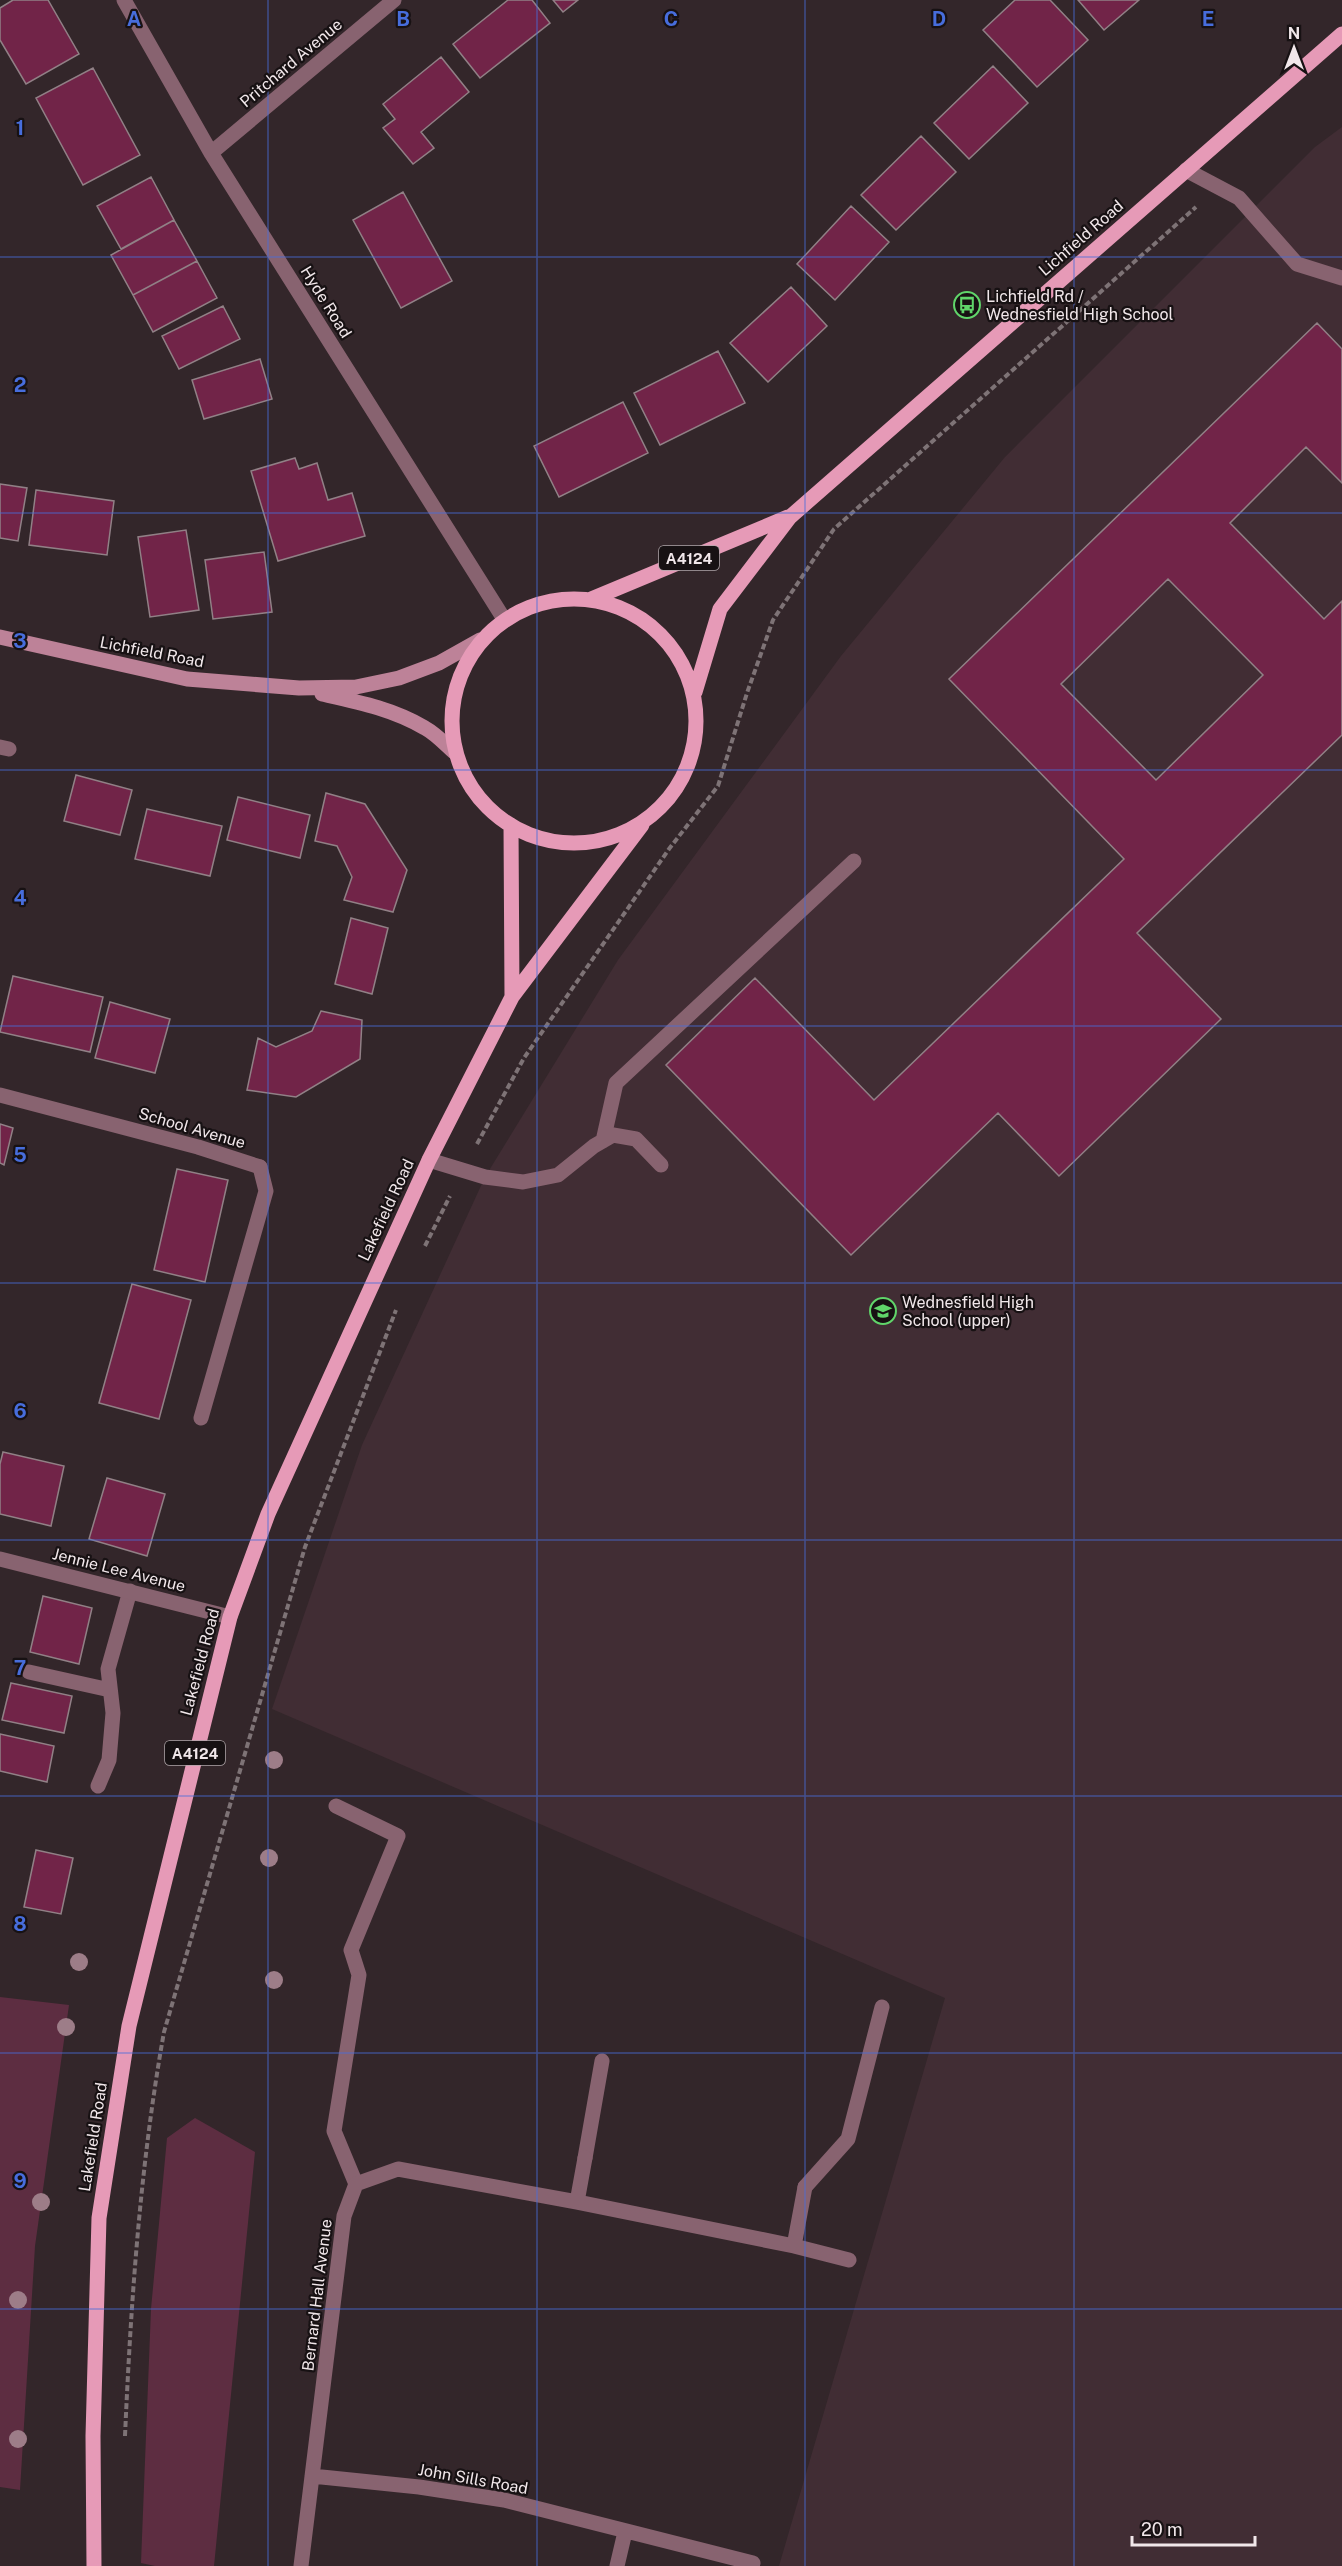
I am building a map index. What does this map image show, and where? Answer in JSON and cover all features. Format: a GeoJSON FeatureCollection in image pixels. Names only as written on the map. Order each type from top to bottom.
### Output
{"type":"FeatureCollection","features":[{"type":"Feature","properties":{"kind":"main road","name":"Lichfield Road"},"geometry":{"type":"LineString","coordinates":[[695,692],[720,609],[790,517],[1342,34]]}},
{"type":"Feature","properties":{"kind":"main road","name":"Lichfield Road"},"geometry":{"type":"LineString","coordinates":[[589,600],[790,517]]}},
{"type":"Feature","properties":{"kind":"main road","name":"A4124"},"geometry":{"type":"LineString","coordinates":[[561,599],[589,600],[630,612],[664,637],[695,692],[698,715],[692,758],[673,796],[642,825],[610,838],[574,841],[542,836],[511,825],[492,813],[472,791],[454,752],[451,723],[453,693],[463,669],[480,640],[504,619],[533,605],[561,599]]}},
{"type":"Feature","properties":{"kind":"main road","name":"Lichfield Road"},"geometry":{"type":"LineString","coordinates":[[0,637],[187,679],[299,688],[356,687],[399,678],[439,663],[480,640]]}},
{"type":"Feature","properties":{"kind":"main road","name":"Lichfield Road"},"geometry":{"type":"LineString","coordinates":[[299,688],[381,707],[428,729],[454,752]]}},
{"type":"Feature","properties":{"kind":"main road","name":"Lakefield Road"},"geometry":{"type":"LineString","coordinates":[[511,825],[512,997]]}},
{"type":"Feature","properties":{"kind":"main road","name":"Lakefield Road"},"geometry":{"type":"LineString","coordinates":[[94,2566],[93,2436],[99,2218],[129,2026],[230,1617],[267,1514],[429,1160],[512,997],[642,825]]}},
{"type":"Feature","properties":{"kind":"street","name":"Hyde Road"},"geometry":{"type":"LineString","coordinates":[[124,0],[211,153],[504,619]]}},
{"type":"Feature","properties":{"kind":"street","name":"Pritchard Avenue"},"geometry":{"type":"LineString","coordinates":[[211,153],[394,0]]}},
{"type":"Feature","properties":{"kind":"street"},"geometry":{"type":"LineString","coordinates":[[1186,170],[1239,198],[1297,264],[1342,278]]}},
{"type":"Feature","properties":{"kind":"street"},"geometry":{"type":"LineString","coordinates":[[603,1141],[616,1083],[854,861]]}},
{"type":"Feature","properties":{"kind":"street","name":"School Avenue"},"geometry":{"type":"LineString","coordinates":[[0,1095],[260,1167],[266,1191],[201,1418]]}},
{"type":"Feature","properties":{"kind":"street"},"geometry":{"type":"LineString","coordinates":[[429,1160],[485,1177],[523,1182],[558,1175],[613,1135],[636,1138],[661,1165]]}},
{"type":"Feature","properties":{"kind":"street","name":"Jennie Lee Avenue"},"geometry":{"type":"LineString","coordinates":[[0,1559],[230,1617]]}},
{"type":"Feature","properties":{"kind":"street"},"geometry":{"type":"LineString","coordinates":[[98,1786],[109,1760],[113,1713],[108,1670],[130,1591]]}},
{"type":"Feature","properties":{"kind":"street"},"geometry":{"type":"LineString","coordinates":[[29,1672],[110,1690]]}},
{"type":"Feature","properties":{"kind":"street"},"geometry":{"type":"LineString","coordinates":[[336,1806],[398,1836],[351,1950],[359,1975],[334,2131],[356,2184],[398,2169],[577,2202],[794,2246],[849,2260]]}},
{"type":"Feature","properties":{"kind":"street"},"geometry":{"type":"LineString","coordinates":[[794,2246],[805,2187],[848,2139],[882,2007]]}},
{"type":"Feature","properties":{"kind":"street"},"geometry":{"type":"LineString","coordinates":[[577,2202],[602,2061]]}},
{"type":"Feature","properties":{"kind":"street","name":"Bernard Hall Avenue"},"geometry":{"type":"LineString","coordinates":[[301,2566],[344,2216],[356,2184]]}},
{"type":"Feature","properties":{"kind":"street","name":"John Sills Road"},"geometry":{"type":"LineString","coordinates":[[312,2476],[419,2487],[504,2500],[753,2564]]}},
{"type":"Feature","properties":{"kind":"street"},"geometry":{"type":"LineString","coordinates":[[617,2566],[625,2532]]}},
{"type":"Feature","properties":{"kind":"path"},"geometry":{"type":"LineString","coordinates":[[423,1250],[462,1170],[524,1058],[669,849],[718,786],[773,620],[834,529],[1218,187]]}},
{"type":"Feature","properties":{"kind":"path"},"geometry":{"type":"LineString","coordinates":[[124,2447],[131,2305],[151,2107],[164,2032],[305,1547],[399,1301]]}},
{"type":"Feature","properties":{"kind":"shaded area","name":"Wednesfield High School (upper)"},"geometry":{"type":"Polygon","coordinates":[[[1342,127],[1342,2566],[779,2566],[945,1998],[272,1709],[362,1445],[485,1177],[618,960],[841,656],[1005,457],[1315,147],[1342,127]]]}},
{"type":"Feature","properties":{"kind":"shaded area"},"geometry":{"type":"Polygon","coordinates":[[[0,1997],[69,2005],[35,2246],[20,2490],[0,2487],[0,1997]]]}},
{"type":"Feature","properties":{"kind":"shaded area"},"geometry":{"type":"Polygon","coordinates":[[[195,2118],[255,2152],[214,2566],[155,2566],[141,2563],[151,2309],[167,2138],[195,2118]]]}},
{"type":"Feature","properties":{"kind":"building"},"geometry":{"type":"Polygon","coordinates":[[[13,0],[48,0],[79,54],[26,84],[0,40],[0,8],[13,0]]]}},
{"type":"Feature","properties":{"kind":"building"},"geometry":{"type":"Polygon","coordinates":[[[508,0],[532,0],[550,23],[480,78],[453,44],[508,0]]]}},
{"type":"Feature","properties":{"kind":"building"},"geometry":{"type":"Polygon","coordinates":[[[553,0],[578,0],[563,12],[553,0]]]}},
{"type":"Feature","properties":{"kind":"building"},"geometry":{"type":"Polygon","coordinates":[[[1015,0],[1050,0],[1088,40],[1037,87],[983,30],[1015,0]]]}},
{"type":"Feature","properties":{"kind":"building"},"geometry":{"type":"Polygon","coordinates":[[[1078,0],[1139,0],[1104,30],[1078,0]]]}},
{"type":"Feature","properties":{"kind":"building"},"geometry":{"type":"Polygon","coordinates":[[[441,57],[469,92],[421,132],[434,148],[413,164],[383,128],[395,119],[383,104],[441,57]]]}},
{"type":"Feature","properties":{"kind":"building"},"geometry":{"type":"Polygon","coordinates":[[[993,66],[1028,103],[969,159],[934,123],[993,66]]]}},
{"type":"Feature","properties":{"kind":"building"},"geometry":{"type":"Polygon","coordinates":[[[93,68],[140,155],[83,185],[36,98],[93,68]]]}},
{"type":"Feature","properties":{"kind":"building"},"geometry":{"type":"Polygon","coordinates":[[[921,136],[956,172],[896,230],[861,195],[921,136]]]}},
{"type":"Feature","properties":{"kind":"building"},"geometry":{"type":"Polygon","coordinates":[[[151,177],[174,220],[121,249],[97,206],[151,177]]]}},
{"type":"Feature","properties":{"kind":"building"},"geometry":{"type":"Polygon","coordinates":[[[403,192],[452,281],[401,308],[353,220],[403,192]]]}},
{"type":"Feature","properties":{"kind":"building"},"geometry":{"type":"Polygon","coordinates":[[[851,206],[889,242],[835,300],[797,264],[851,206]]]}},
{"type":"Feature","properties":{"kind":"building"},"geometry":{"type":"Polygon","coordinates":[[[174,220],[197,261],[133,295],[111,255],[174,220]]]}},
{"type":"Feature","properties":{"kind":"building"},"geometry":{"type":"Polygon","coordinates":[[[197,261],[217,298],[153,332],[133,295],[197,261]]]}},
{"type":"Feature","properties":{"kind":"building"},"geometry":{"type":"Polygon","coordinates":[[[791,287],[827,326],[768,382],[730,343],[791,287]]]}},
{"type":"Feature","properties":{"kind":"building"},"geometry":{"type":"Polygon","coordinates":[[[223,306],[240,339],[179,369],[162,336],[223,306]]]}},
{"type":"Feature","properties":{"kind":"building"},"geometry":{"type":"Polygon","coordinates":[[[1317,323],[1342,349],[1342,483],[1306,447],[1230,523],[1324,619],[1342,601],[1342,735],[1137,933],[1221,1019],[1059,1176],[998,1113],[851,1255],[666,1065],[755,978],[874,1100],[1124,859],[949,679],[1317,323]],[[1168,579],[1061,684],[1156,780],[1263,675],[1168,579]]]}},
{"type":"Feature","properties":{"kind":"building"},"geometry":{"type":"Polygon","coordinates":[[[718,351],[745,403],[660,445],[634,393],[718,351]]]}},
{"type":"Feature","properties":{"kind":"building"},"geometry":{"type":"Polygon","coordinates":[[[260,359],[272,399],[204,419],[192,380],[260,359]]]}},
{"type":"Feature","properties":{"kind":"building"},"geometry":{"type":"Polygon","coordinates":[[[623,402],[648,453],[559,497],[534,446],[623,402]]]}},
{"type":"Feature","properties":{"kind":"building"},"geometry":{"type":"Polygon","coordinates":[[[295,458],[299,469],[317,463],[328,500],[352,493],[365,536],[278,561],[251,471],[295,458]]]}},
{"type":"Feature","properties":{"kind":"building"},"geometry":{"type":"Polygon","coordinates":[[[0,484],[27,488],[18,541],[0,538],[0,484]]]}},
{"type":"Feature","properties":{"kind":"building"},"geometry":{"type":"Polygon","coordinates":[[[36,490],[114,501],[107,555],[29,545],[36,490]]]}},
{"type":"Feature","properties":{"kind":"building"},"geometry":{"type":"Polygon","coordinates":[[[186,530],[199,610],[150,617],[138,537],[186,530]]]}},
{"type":"Feature","properties":{"kind":"building"},"geometry":{"type":"Polygon","coordinates":[[[264,552],[272,612],[213,619],[205,560],[264,552]]]}},
{"type":"Feature","properties":{"kind":"building"},"geometry":{"type":"Polygon","coordinates":[[[76,775],[132,790],[120,835],[64,821],[76,775]]]}},
{"type":"Feature","properties":{"kind":"building"},"geometry":{"type":"Polygon","coordinates":[[[326,793],[365,804],[407,870],[393,912],[344,900],[352,877],[337,846],[315,841],[326,793]]]}},
{"type":"Feature","properties":{"kind":"building"},"geometry":{"type":"Polygon","coordinates":[[[238,797],[310,815],[300,858],[227,840],[238,797]]]}},
{"type":"Feature","properties":{"kind":"building"},"geometry":{"type":"Polygon","coordinates":[[[147,809],[222,826],[210,876],[135,859],[147,809]]]}},
{"type":"Feature","properties":{"kind":"building"},"geometry":{"type":"Polygon","coordinates":[[[351,918],[388,928],[372,994],[335,984],[351,918]]]}},
{"type":"Feature","properties":{"kind":"building"},"geometry":{"type":"Polygon","coordinates":[[[13,976],[103,997],[90,1052],[0,1032],[13,976]]]}},
{"type":"Feature","properties":{"kind":"building"},"geometry":{"type":"Polygon","coordinates":[[[110,1002],[170,1019],[155,1073],[95,1058],[110,1002]]]}},
{"type":"Feature","properties":{"kind":"building"},"geometry":{"type":"Polygon","coordinates":[[[321,1011],[362,1020],[360,1059],[296,1097],[247,1090],[258,1038],[276,1047],[312,1031],[321,1011]]]}},
{"type":"Feature","properties":{"kind":"building"},"geometry":{"type":"Polygon","coordinates":[[[0,1124],[13,1128],[4,1165],[0,1163],[0,1124]]]}},
{"type":"Feature","properties":{"kind":"building"},"geometry":{"type":"Polygon","coordinates":[[[177,1169],[228,1180],[205,1282],[154,1270],[177,1169]]]}},
{"type":"Feature","properties":{"kind":"building"},"geometry":{"type":"Polygon","coordinates":[[[132,1284],[191,1300],[159,1419],[99,1403],[132,1284]]]}},
{"type":"Feature","properties":{"kind":"building"},"geometry":{"type":"Polygon","coordinates":[[[3,1452],[64,1466],[51,1526],[0,1514],[0,1464],[3,1452]]]}},
{"type":"Feature","properties":{"kind":"building"},"geometry":{"type":"Polygon","coordinates":[[[107,1478],[165,1494],[147,1556],[89,1539],[107,1478]]]}},
{"type":"Feature","properties":{"kind":"building"},"geometry":{"type":"Polygon","coordinates":[[[43,1596],[92,1608],[79,1664],[30,1652],[43,1596]]]}},
{"type":"Feature","properties":{"kind":"building"},"geometry":{"type":"Polygon","coordinates":[[[11,1683],[72,1696],[64,1733],[2,1720],[11,1683]]]}},
{"type":"Feature","properties":{"kind":"building"},"geometry":{"type":"Polygon","coordinates":[[[0,1734],[54,1746],[47,1782],[0,1771],[0,1734]]]}},
{"type":"Feature","properties":{"kind":"building"},"geometry":{"type":"Polygon","coordinates":[[[36,1850],[73,1858],[61,1914],[24,1907],[36,1850]]]}},
{"type":"Feature","properties":{"kind":"place","name":"Lichfield Rd / Wednesfield High School"},"geometry":{"type":"Point","coordinates":[967,305]}},
{"type":"Feature","properties":{"kind":"place","name":"Wednesfield High School (upper)"},"geometry":{"type":"Point","coordinates":[883,1311]}}]}
